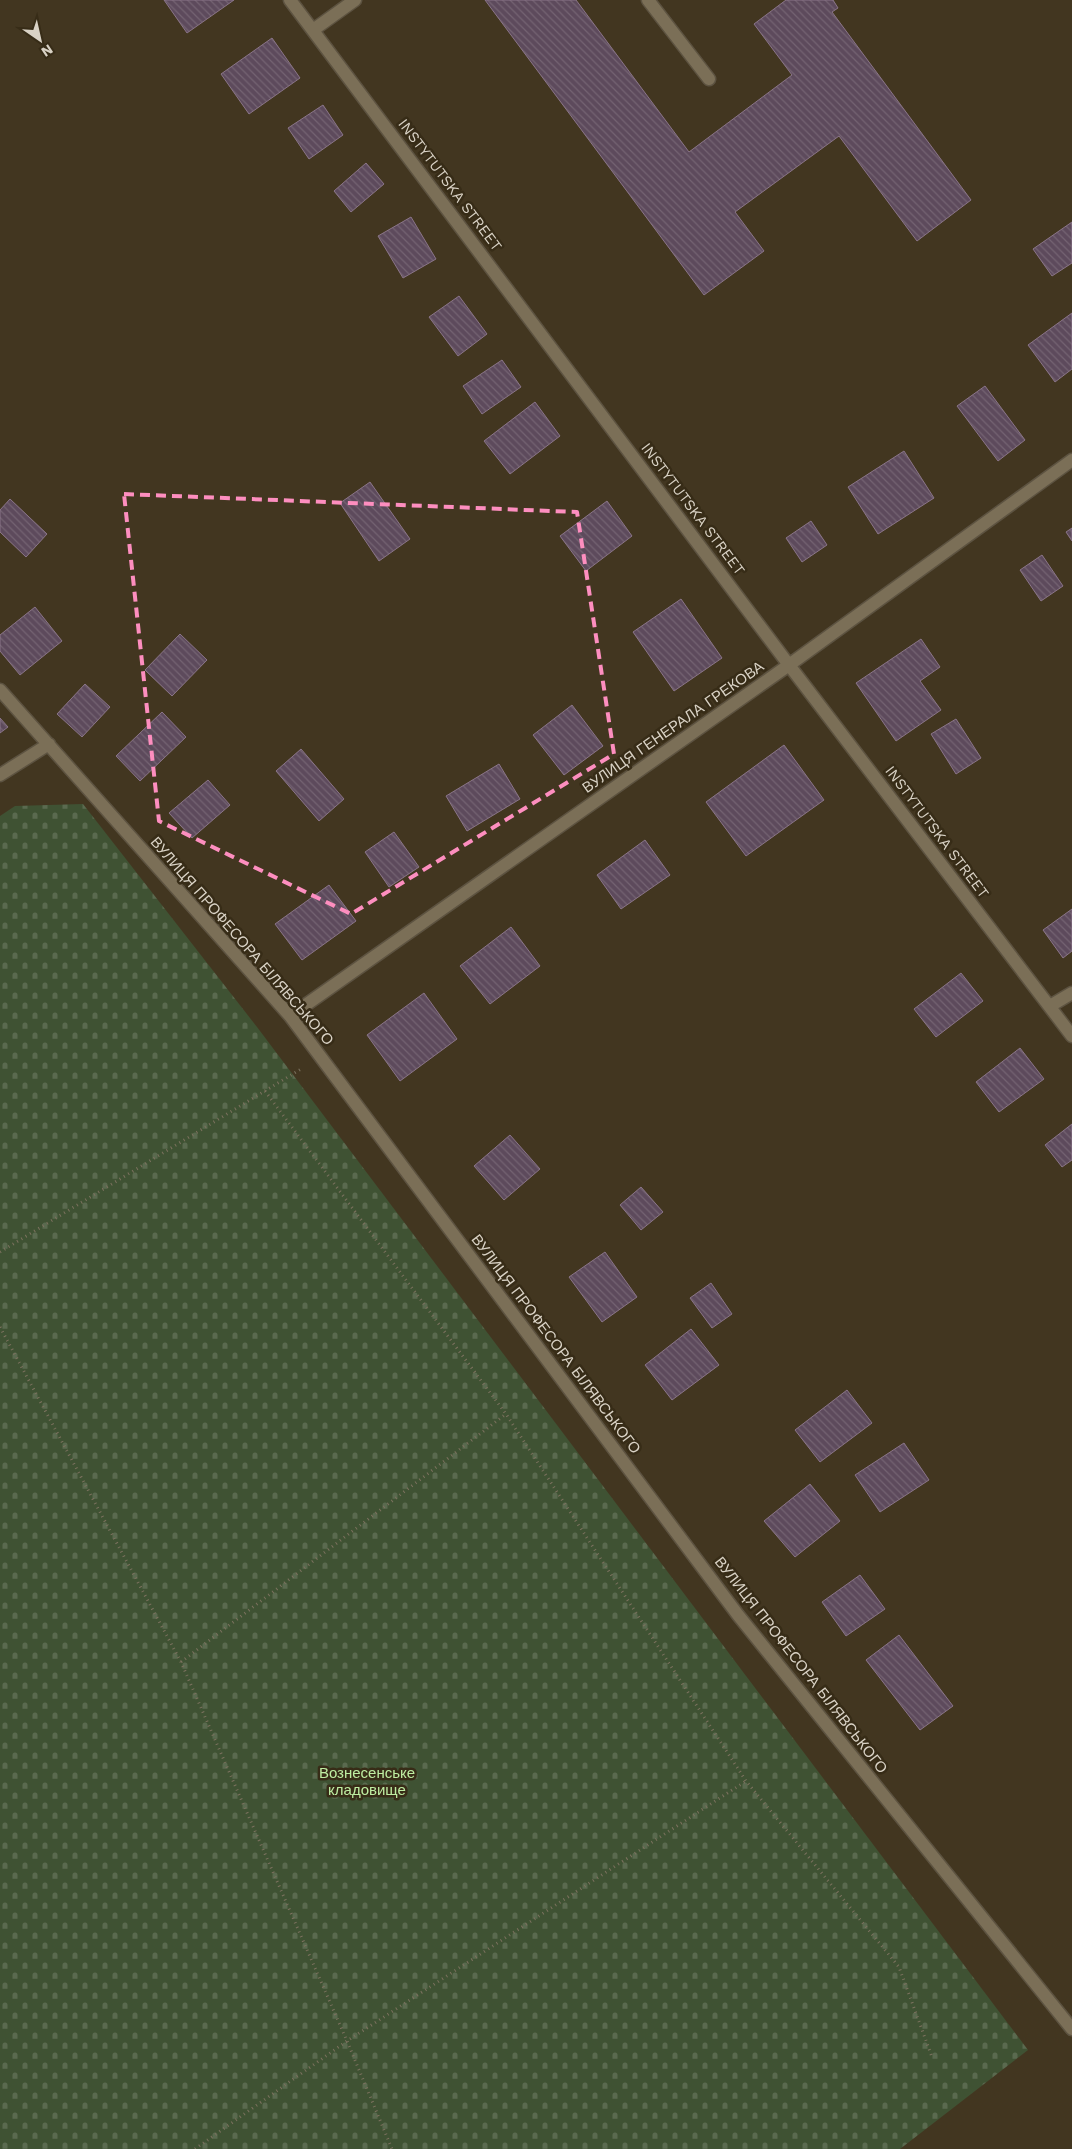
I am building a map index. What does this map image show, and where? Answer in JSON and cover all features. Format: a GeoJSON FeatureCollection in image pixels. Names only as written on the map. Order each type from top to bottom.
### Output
{"type":"FeatureCollection","features":[{"type":"Feature","properties":{"kind":"street","name":"INSTYTUTSKA STREET"},"geometry":{"type":"LineString","coordinates":[[290,0],[789,665],[1072,1036]]}},
{"type":"Feature","properties":{"kind":"street"},"geometry":{"type":"LineString","coordinates":[[313,30],[355,0]]}},
{"type":"Feature","properties":{"kind":"street"},"geometry":{"type":"LineString","coordinates":[[648,0],[709,79]]}},
{"type":"Feature","properties":{"kind":"street","name":"ВУЛИЦЯ ГЕНЕРАЛА ГРЕКОВА"},"geometry":{"type":"LineString","coordinates":[[290,1016],[789,665],[1072,460]]}},
{"type":"Feature","properties":{"kind":"street","name":"ВУЛИЦЯ ПРОФЕСОРА БІЛЯВСЬКОГО"},"geometry":{"type":"LineString","coordinates":[[0,690],[290,1016],[738,1615],[1072,2029]]}},
{"type":"Feature","properties":{"kind":"street"},"geometry":{"type":"LineString","coordinates":[[0,775],[49,744]]}},
{"type":"Feature","properties":{"kind":"street"},"geometry":{"type":"LineString","coordinates":[[1050,1006],[1072,993]]}},
{"type":"Feature","properties":{"kind":"path"},"geometry":{"type":"LineString","coordinates":[[0,1252],[321,1057]]}},
{"type":"Feature","properties":{"kind":"path"},"geometry":{"type":"LineString","coordinates":[[265,1091],[506,1414],[746,1781],[899,1967],[932,2057]]}},
{"type":"Feature","properties":{"kind":"path"},"geometry":{"type":"LineString","coordinates":[[0,1327],[182,1662],[392,2149]]}},
{"type":"Feature","properties":{"kind":"path"},"geometry":{"type":"LineString","coordinates":[[182,1662],[506,1414]]}},
{"type":"Feature","properties":{"kind":"path"},"geometry":{"type":"LineString","coordinates":[[195,2149],[347,2041],[746,1781]]}},
{"type":"Feature","properties":{"kind":"highlighted area"},"geometry":{"type":"Polygon","coordinates":[[[124,494],[577,512],[614,754],[351,914],[159,821],[124,494]]]}},
{"type":"Feature","properties":{"kind":"green space","name":"Вознесенське кладовище"},"geometry":{"type":"Polygon","coordinates":[[[83,804],[257,1027],[1028,2050],[900,2149],[0,2149],[0,816],[15,806],[83,804]]]}},
{"type":"Feature","properties":{"kind":"building"},"geometry":{"type":"Polygon","coordinates":[[[164,0],[234,0],[187,33],[164,0]]]}},
{"type":"Feature","properties":{"kind":"building"},"geometry":{"type":"Polygon","coordinates":[[[485,0],[576,0],[689,152],[792,75],[754,24],[786,0],[833,0],[838,8],[832,12],[971,200],[917,241],[839,136],[735,212],[764,251],[704,295],[485,0]]]}},
{"type":"Feature","properties":{"kind":"building"},"geometry":{"type":"Polygon","coordinates":[[[272,38],[300,78],[249,114],[221,74],[272,38]]]}},
{"type":"Feature","properties":{"kind":"building"},"geometry":{"type":"Polygon","coordinates":[[[323,105],[343,135],[309,159],[288,128],[323,105]]]}},
{"type":"Feature","properties":{"kind":"building"},"geometry":{"type":"Polygon","coordinates":[[[366,163],[384,184],[351,212],[334,191],[366,163]]]}},
{"type":"Feature","properties":{"kind":"building"},"geometry":{"type":"Polygon","coordinates":[[[411,217],[436,259],[403,278],[378,236],[411,217]]]}},
{"type":"Feature","properties":{"kind":"building"},"geometry":{"type":"Polygon","coordinates":[[[1072,222],[1072,263],[1052,276],[1033,249],[1072,222]]]}},
{"type":"Feature","properties":{"kind":"building"},"geometry":{"type":"Polygon","coordinates":[[[459,296],[487,334],[458,356],[429,317],[459,296]]]}},
{"type":"Feature","properties":{"kind":"building"},"geometry":{"type":"Polygon","coordinates":[[[1072,313],[1072,369],[1055,382],[1028,345],[1072,313]]]}},
{"type":"Feature","properties":{"kind":"building"},"geometry":{"type":"Polygon","coordinates":[[[502,360],[521,387],[482,414],[463,386],[502,360]]]}},
{"type":"Feature","properties":{"kind":"building"},"geometry":{"type":"Polygon","coordinates":[[[985,386],[1025,440],[998,461],[957,406],[985,386]]]}},
{"type":"Feature","properties":{"kind":"building"},"geometry":{"type":"Polygon","coordinates":[[[535,402],[560,436],[510,474],[484,441],[535,402]]]}},
{"type":"Feature","properties":{"kind":"building"},"geometry":{"type":"Polygon","coordinates":[[[904,451],[934,498],[878,534],[848,487],[904,451]]]}},
{"type":"Feature","properties":{"kind":"building"},"geometry":{"type":"Polygon","coordinates":[[[370,482],[410,539],[379,561],[340,503],[370,482]]]}},
{"type":"Feature","properties":{"kind":"building"},"geometry":{"type":"Polygon","coordinates":[[[10,499],[47,534],[26,557],[0,532],[0,510],[10,499]]]}},
{"type":"Feature","properties":{"kind":"building"},"geometry":{"type":"Polygon","coordinates":[[[607,501],[632,536],[586,571],[560,536],[607,501]]]}},
{"type":"Feature","properties":{"kind":"building"},"geometry":{"type":"Polygon","coordinates":[[[811,521],[827,545],[802,562],[786,538],[811,521]]]}},
{"type":"Feature","properties":{"kind":"building"},"geometry":{"type":"Polygon","coordinates":[[[1072,528],[1072,541],[1066,532],[1072,528]]]}},
{"type":"Feature","properties":{"kind":"building"},"geometry":{"type":"Polygon","coordinates":[[[1042,555],[1063,586],[1041,601],[1020,570],[1042,555]]]}},
{"type":"Feature","properties":{"kind":"building"},"geometry":{"type":"Polygon","coordinates":[[[681,599],[722,658],[674,691],[633,632],[681,599]]]}},
{"type":"Feature","properties":{"kind":"building"},"geometry":{"type":"Polygon","coordinates":[[[35,607],[62,641],[20,675],[0,651],[0,635],[35,607]]]}},
{"type":"Feature","properties":{"kind":"building"},"geometry":{"type":"Polygon","coordinates":[[[180,634],[207,660],[172,696],[145,670],[180,634]]]}},
{"type":"Feature","properties":{"kind":"building"},"geometry":{"type":"Polygon","coordinates":[[[921,639],[940,667],[920,681],[941,710],[896,741],[856,683],[921,639]]]}},
{"type":"Feature","properties":{"kind":"building"},"geometry":{"type":"Polygon","coordinates":[[[85,684],[110,707],[82,737],[57,714],[85,684]]]}},
{"type":"Feature","properties":{"kind":"building"},"geometry":{"type":"Polygon","coordinates":[[[572,705],[603,746],[564,775],[533,735],[572,705]]]}},
{"type":"Feature","properties":{"kind":"building"},"geometry":{"type":"Polygon","coordinates":[[[162,712],[186,737],[140,781],[116,756],[162,712]]]}},
{"type":"Feature","properties":{"kind":"building"},"geometry":{"type":"Polygon","coordinates":[[[0,718],[8,727],[0,733],[0,718]]]}},
{"type":"Feature","properties":{"kind":"building"},"geometry":{"type":"Polygon","coordinates":[[[956,719],[981,758],[956,774],[931,734],[956,719]]]}},
{"type":"Feature","properties":{"kind":"building"},"geometry":{"type":"Polygon","coordinates":[[[784,745],[824,800],[746,856],[706,802],[784,745]]]}},
{"type":"Feature","properties":{"kind":"building"},"geometry":{"type":"Polygon","coordinates":[[[301,749],[344,799],[319,821],[276,771],[301,749]]]}},
{"type":"Feature","properties":{"kind":"building"},"geometry":{"type":"Polygon","coordinates":[[[499,764],[520,799],[467,831],[446,796],[499,764]]]}},
{"type":"Feature","properties":{"kind":"building"},"geometry":{"type":"Polygon","coordinates":[[[208,780],[230,805],[192,838],[169,813],[208,780]]]}},
{"type":"Feature","properties":{"kind":"building"},"geometry":{"type":"Polygon","coordinates":[[[394,832],[419,867],[389,887],[365,852],[394,832]]]}},
{"type":"Feature","properties":{"kind":"building"},"geometry":{"type":"Polygon","coordinates":[[[645,840],[670,875],[621,909],[597,875],[645,840]]]}},
{"type":"Feature","properties":{"kind":"building"},"geometry":{"type":"Polygon","coordinates":[[[329,885],[356,921],[302,960],[275,924],[329,885]]]}},
{"type":"Feature","properties":{"kind":"building"},"geometry":{"type":"Polygon","coordinates":[[[1072,909],[1072,951],[1063,958],[1043,930],[1072,909]]]}},
{"type":"Feature","properties":{"kind":"building"},"geometry":{"type":"Polygon","coordinates":[[[511,927],[540,966],[490,1004],[460,966],[511,927]]]}},
{"type":"Feature","properties":{"kind":"building"},"geometry":{"type":"Polygon","coordinates":[[[961,973],[983,1001],[936,1037],[914,1009],[961,973]]]}},
{"type":"Feature","properties":{"kind":"building"},"geometry":{"type":"Polygon","coordinates":[[[424,993],[457,1039],[400,1081],[367,1035],[424,993]]]}},
{"type":"Feature","properties":{"kind":"building"},"geometry":{"type":"Polygon","coordinates":[[[1020,1048],[1044,1079],[999,1112],[976,1082],[1020,1048]]]}},
{"type":"Feature","properties":{"kind":"building"},"geometry":{"type":"Polygon","coordinates":[[[1072,1124],[1072,1160],[1062,1167],[1045,1145],[1072,1124]]]}},
{"type":"Feature","properties":{"kind":"building"},"geometry":{"type":"Polygon","coordinates":[[[510,1135],[540,1169],[504,1200],[474,1166],[510,1135]]]}},
{"type":"Feature","properties":{"kind":"building"},"geometry":{"type":"Polygon","coordinates":[[[641,1187],[663,1212],[641,1230],[620,1205],[641,1187]]]}},
{"type":"Feature","properties":{"kind":"building"},"geometry":{"type":"Polygon","coordinates":[[[605,1252],[637,1297],[602,1322],[569,1277],[605,1252]]]}},
{"type":"Feature","properties":{"kind":"building"},"geometry":{"type":"Polygon","coordinates":[[[711,1283],[732,1314],[712,1328],[690,1298],[711,1283]]]}},
{"type":"Feature","properties":{"kind":"building"},"geometry":{"type":"Polygon","coordinates":[[[691,1329],[719,1365],[672,1400],[645,1365],[691,1329]]]}},
{"type":"Feature","properties":{"kind":"building"},"geometry":{"type":"Polygon","coordinates":[[[847,1390],[872,1423],[820,1462],[795,1430],[847,1390]]]}},
{"type":"Feature","properties":{"kind":"building"},"geometry":{"type":"Polygon","coordinates":[[[904,1443],[929,1480],[880,1512],[855,1475],[904,1443]]]}},
{"type":"Feature","properties":{"kind":"building"},"geometry":{"type":"Polygon","coordinates":[[[810,1484],[840,1521],[795,1557],[764,1521],[810,1484]]]}},
{"type":"Feature","properties":{"kind":"building"},"geometry":{"type":"Polygon","coordinates":[[[860,1575],[885,1609],[846,1636],[822,1602],[860,1575]]]}},
{"type":"Feature","properties":{"kind":"building"},"geometry":{"type":"Polygon","coordinates":[[[899,1635],[953,1706],[920,1730],[866,1660],[899,1635]]]}}]}
